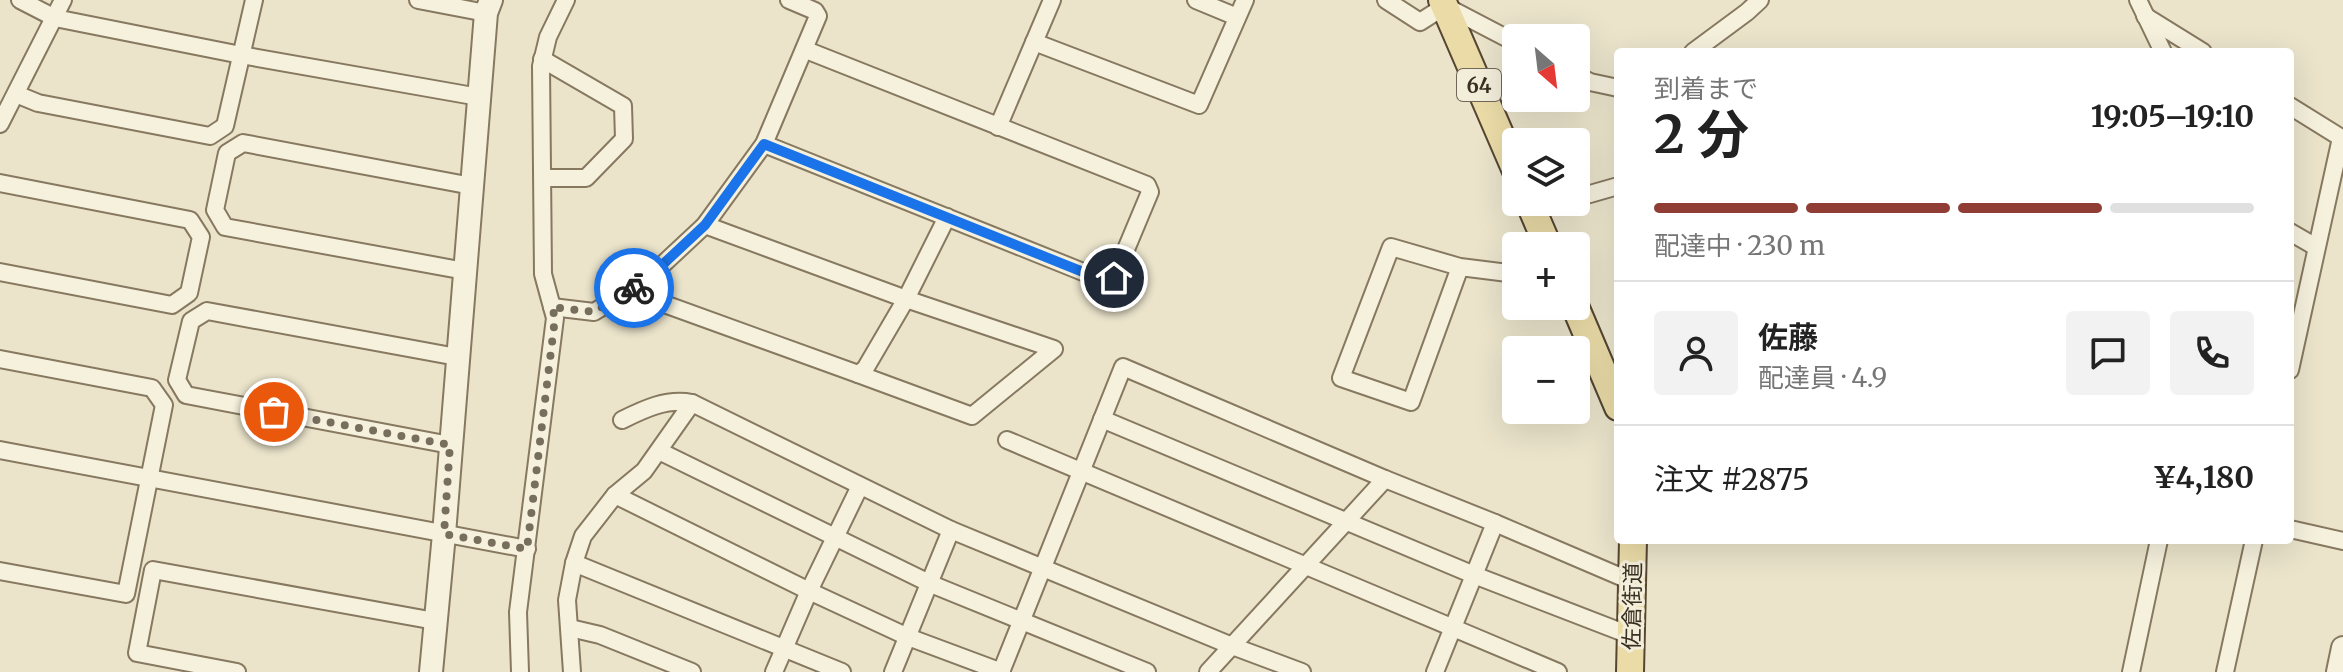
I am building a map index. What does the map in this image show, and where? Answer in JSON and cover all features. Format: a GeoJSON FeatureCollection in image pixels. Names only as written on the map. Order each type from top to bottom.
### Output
{"type":"FeatureCollection","features":[{"type":"Feature","properties":{"kind":"main road","name":"64"},"geometry":{"type":"LineString","coordinates":[[1443,3],[1502,139]]}},
{"type":"Feature","properties":{"kind":"main road"},"geometry":{"type":"LineString","coordinates":[[1581,320],[1614,398]]}},
{"type":"Feature","properties":{"kind":"main road","name":"佐倉街道"},"geometry":{"type":"LineString","coordinates":[[1633,544],[1632,636],[1635,670]]}},
{"type":"Feature","properties":{"kind":"street"},"geometry":{"type":"LineString","coordinates":[[20,0],[55,18],[479,97]]}},
{"type":"Feature","properties":{"kind":"street"},"geometry":{"type":"LineString","coordinates":[[0,124],[63,0]]}},
{"type":"Feature","properties":{"kind":"street"},"geometry":{"type":"LineString","coordinates":[[16,94],[38,103],[210,136],[225,126],[254,0]]}},
{"type":"Feature","properties":{"kind":"street"},"geometry":{"type":"LineString","coordinates":[[418,0],[489,6],[431,672]]}},
{"type":"Feature","properties":{"kind":"street"},"geometry":{"type":"LineString","coordinates":[[520,672],[518,612],[555,318],[543,274],[542,59],[548,37],[566,0]]}},
{"type":"Feature","properties":{"kind":"street"},"geometry":{"type":"LineString","coordinates":[[552,307],[594,312],[645,281],[705,225],[764,144],[806,50],[818,16],[815,11],[789,0]]}},
{"type":"Feature","properties":{"kind":"street"},"geometry":{"type":"LineString","coordinates":[[998,127],[1052,0]]}},
{"type":"Feature","properties":{"kind":"street"},"geometry":{"type":"LineString","coordinates":[[1196,0],[1237,17]]}},
{"type":"Feature","properties":{"kind":"street"},"geometry":{"type":"LineString","coordinates":[[1034,42],[1199,105],[1245,0]]}},
{"type":"Feature","properties":{"kind":"street"},"geometry":{"type":"LineString","coordinates":[[1386,0],[1420,22],[1443,3],[1502,35]]}},
{"type":"Feature","properties":{"kind":"street"},"geometry":{"type":"LineString","coordinates":[[1698,48],[1760,0]]}},
{"type":"Feature","properties":{"kind":"street"},"geometry":{"type":"LineString","coordinates":[[2138,0],[2161,48]]}},
{"type":"Feature","properties":{"kind":"street"},"geometry":{"type":"LineString","coordinates":[[2145,16],[2197,48]]}},
{"type":"Feature","properties":{"kind":"street"},"geometry":{"type":"LineString","coordinates":[[764,144],[1108,282],[1114,278],[1150,192],[1147,185],[806,50]]}},
{"type":"Feature","properties":{"kind":"street"},"geometry":{"type":"LineString","coordinates":[[542,59],[623,106],[624,139],[586,178],[543,178]]}},
{"type":"Feature","properties":{"kind":"street"},"geometry":{"type":"LineString","coordinates":[[1590,82],[1614,87]]}},
{"type":"Feature","properties":{"kind":"street"},"geometry":{"type":"LineString","coordinates":[[2294,108],[2342,138],[2294,351]]}},
{"type":"Feature","properties":{"kind":"street"},"geometry":{"type":"LineString","coordinates":[[465,271],[225,227],[215,210],[227,153],[243,143],[472,186]]}},
{"type":"Feature","properties":{"kind":"street"},"geometry":{"type":"LineString","coordinates":[[0,183],[190,220],[201,237],[189,293],[172,305],[0,272]]}},
{"type":"Feature","properties":{"kind":"street"},"geometry":{"type":"LineString","coordinates":[[1590,194],[1614,187]]}},
{"type":"Feature","properties":{"kind":"street"},"geometry":{"type":"LineString","coordinates":[[858,374],[865,369],[906,299],[947,217]]}},
{"type":"Feature","properties":{"kind":"street"},"geometry":{"type":"LineString","coordinates":[[645,281],[645,297],[972,416],[1054,349],[906,299],[705,225]]}},
{"type":"Feature","properties":{"kind":"street"},"geometry":{"type":"LineString","coordinates":[[2294,234],[2316,247]]}},
{"type":"Feature","properties":{"kind":"street"},"geometry":{"type":"LineString","coordinates":[[1460,267],[1411,402],[1341,378],[1391,247],[1460,267],[1502,272]]}},
{"type":"Feature","properties":{"kind":"street"},"geometry":{"type":"LineString","coordinates":[[450,445],[186,395],[177,380],[191,321],[207,311],[457,357]]}},
{"type":"Feature","properties":{"kind":"street"},"geometry":{"type":"LineString","coordinates":[[0,359],[152,388],[164,405],[126,594],[0,571]]}},
{"type":"Feature","properties":{"kind":"street"},"geometry":{"type":"LineString","coordinates":[[615,495],[908,637],[1002,672],[1123,367],[1633,582]]}},
{"type":"Feature","properties":{"kind":"street"},"geometry":{"type":"LineString","coordinates":[[622,420],[642,410],[676,400],[692,403],[951,530],[1302,672]]}},
{"type":"Feature","properties":{"kind":"street"},"geometry":{"type":"LineString","coordinates":[[572,672],[567,600],[583,536],[615,495],[644,471],[692,403]]}},
{"type":"Feature","properties":{"kind":"street"},"geometry":{"type":"LineString","coordinates":[[1102,419],[1474,575],[1632,636]]}},
{"type":"Feature","properties":{"kind":"street"},"geometry":{"type":"LineString","coordinates":[[1007,440],[1558,672]]}},
{"type":"Feature","properties":{"kind":"street"},"geometry":{"type":"LineString","coordinates":[[0,450],[527,549]]}},
{"type":"Feature","properties":{"kind":"street"},"geometry":{"type":"LineString","coordinates":[[659,451],[931,584],[1147,672]]}},
{"type":"Feature","properties":{"kind":"street"},"geometry":{"type":"LineString","coordinates":[[1208,672],[1349,522],[1385,479]]}},
{"type":"Feature","properties":{"kind":"street"},"geometry":{"type":"LineString","coordinates":[[774,672],[860,486]]}},
{"type":"Feature","properties":{"kind":"street"},"geometry":{"type":"LineString","coordinates":[[1435,672],[1495,523]]}},
{"type":"Feature","properties":{"kind":"street"},"geometry":{"type":"LineString","coordinates":[[893,672],[951,530]]}},
{"type":"Feature","properties":{"kind":"street"},"geometry":{"type":"LineString","coordinates":[[2294,530],[2343,541]]}},
{"type":"Feature","properties":{"kind":"street"},"geometry":{"type":"LineString","coordinates":[[2131,672],[2158,544]]}},
{"type":"Feature","properties":{"kind":"street"},"geometry":{"type":"LineString","coordinates":[[2225,672],[2253,544]]}},
{"type":"Feature","properties":{"kind":"street"},"geometry":{"type":"LineString","coordinates":[[574,563],[842,672]]}},
{"type":"Feature","properties":{"kind":"street"},"geometry":{"type":"LineString","coordinates":[[237,672],[137,653],[153,570],[435,621]]}},
{"type":"Feature","properties":{"kind":"street"},"geometry":{"type":"LineString","coordinates":[[570,628],[600,635],[692,672]]}},
{"type":"Feature","properties":{"kind":"street"},"geometry":{"type":"LineString","coordinates":[[2338,672],[2343,648]]}},
{"type":"Feature","properties":{"kind":"way so far"},"geometry":{"type":"LineString","coordinates":[[274,412],[450,445],[444,534],[527,549],[555,318],[552,307],[594,312],[634,288]]}},
{"type":"Feature","properties":{"kind":"route"},"geometry":{"type":"LineString","coordinates":[[634,288],[705,225],[764,144],[1108,282],[1114,278]]}}]}
